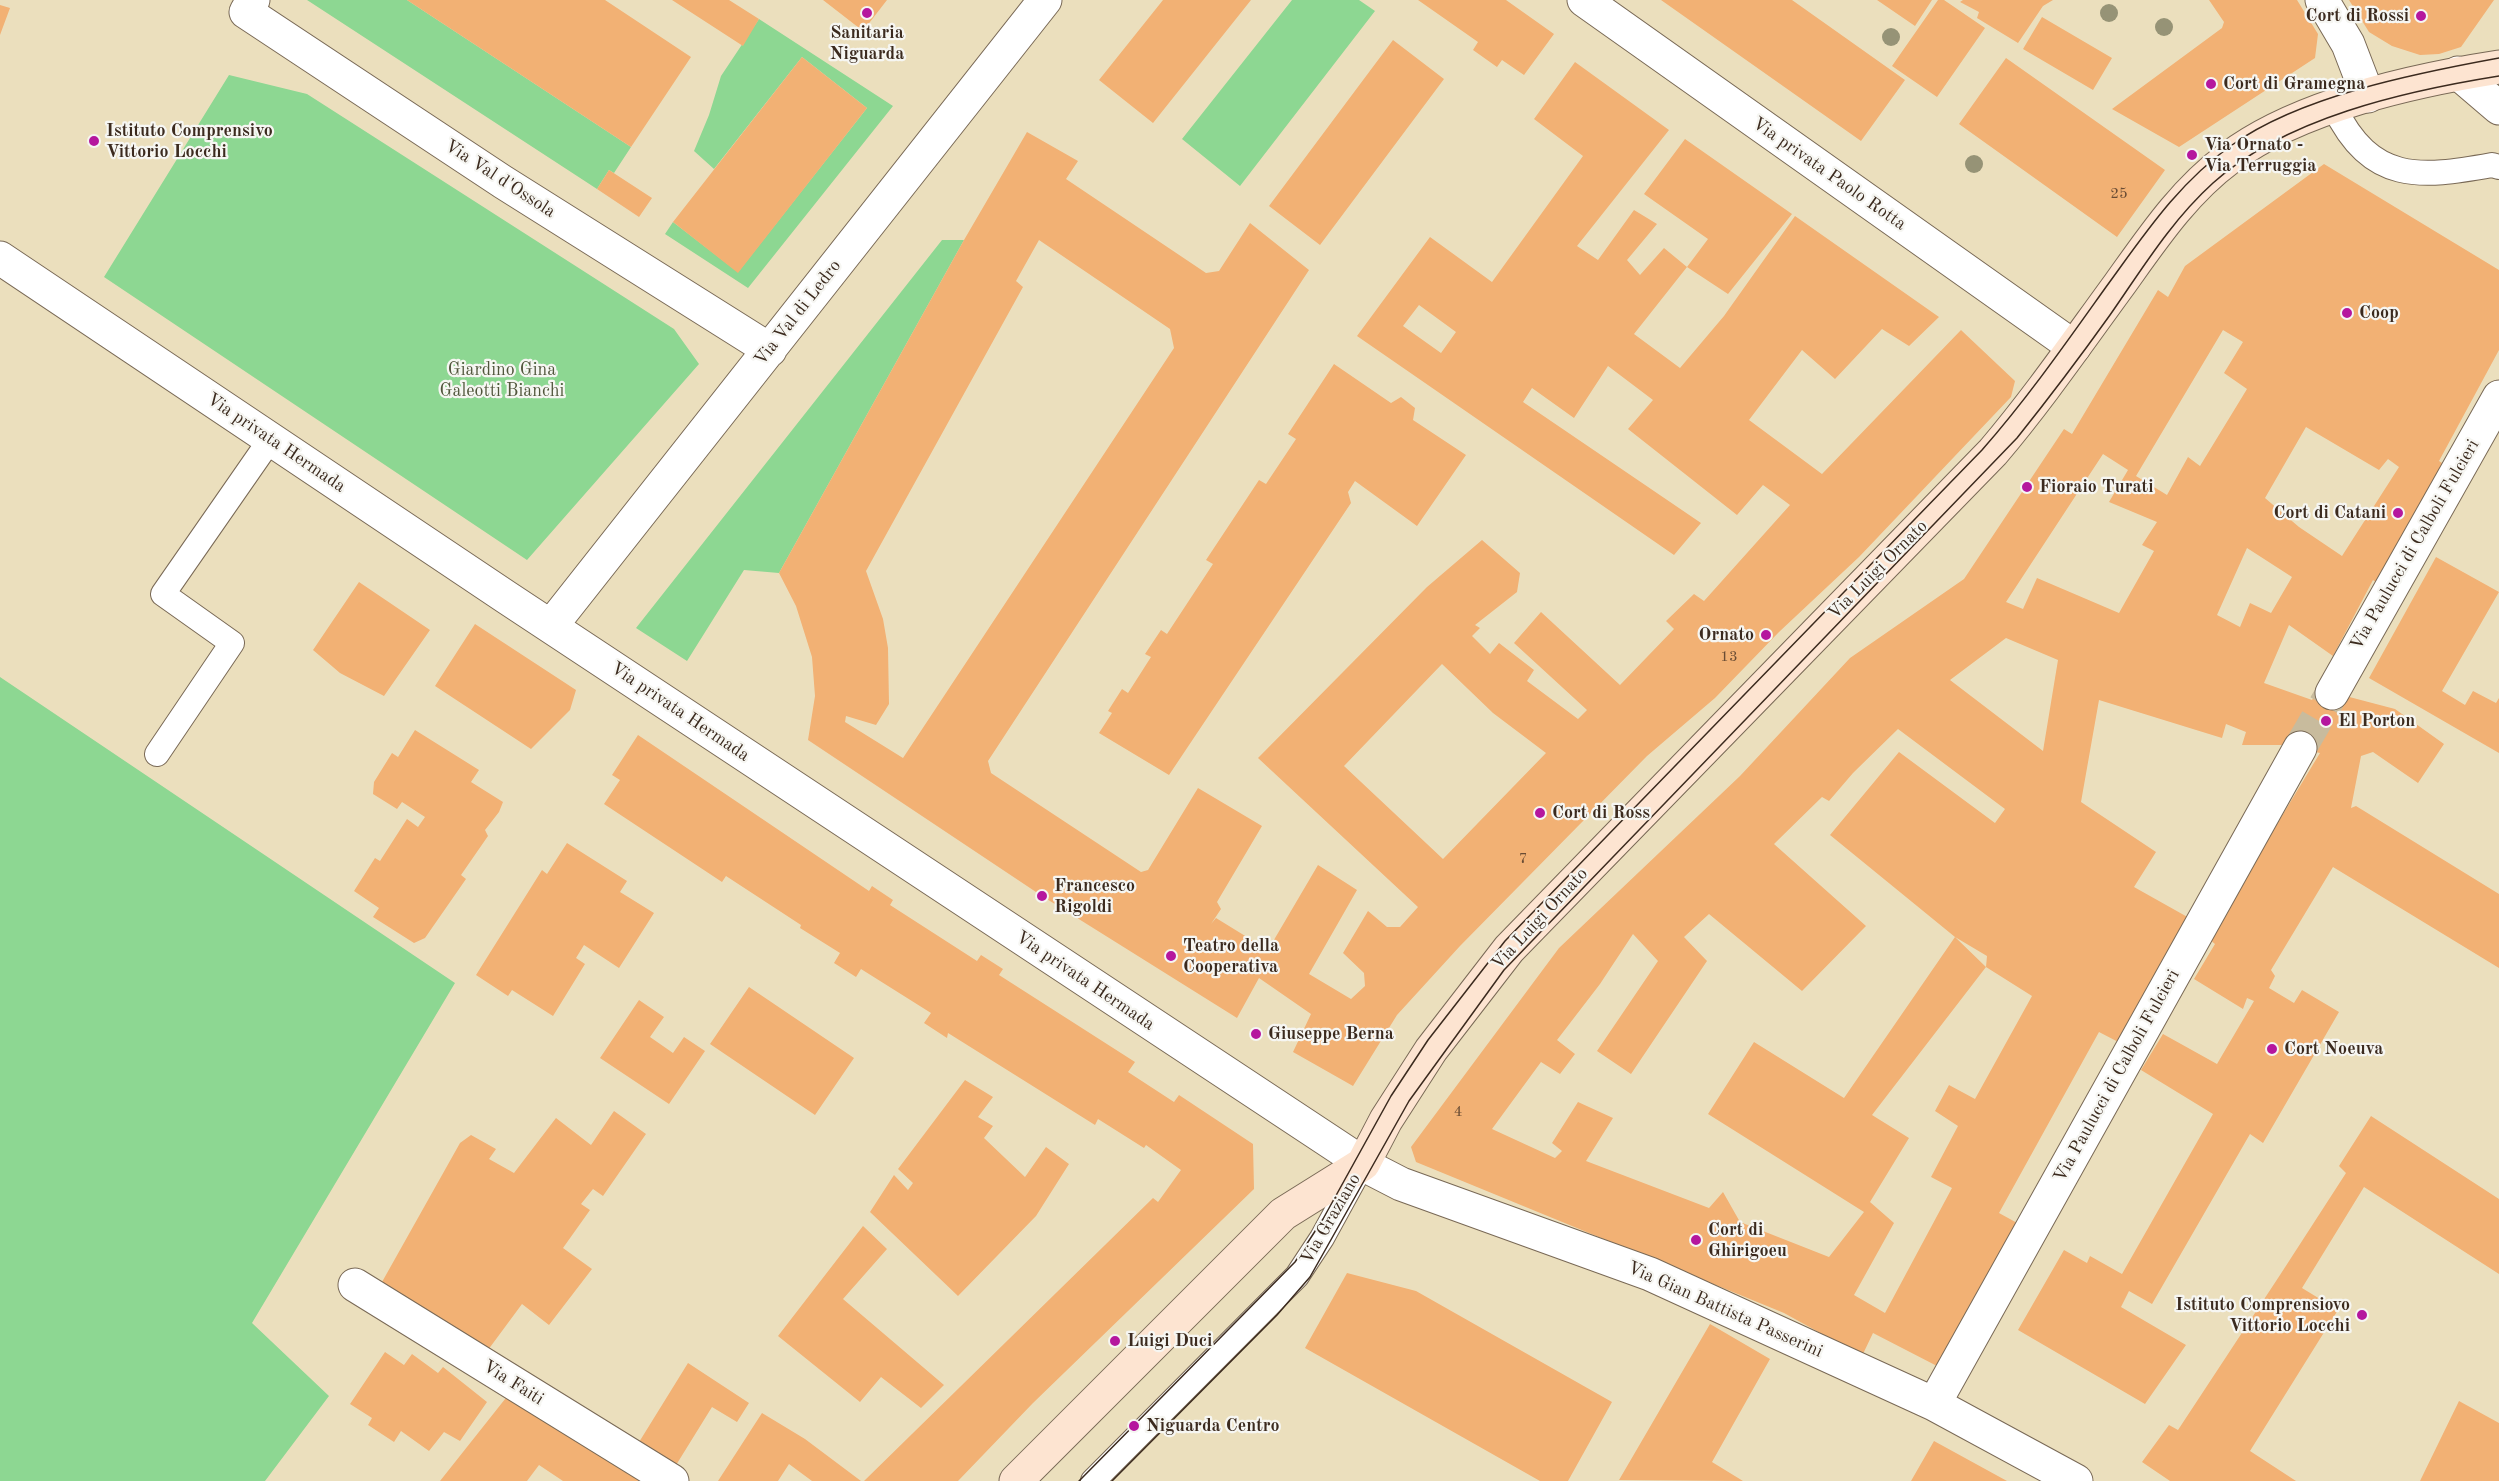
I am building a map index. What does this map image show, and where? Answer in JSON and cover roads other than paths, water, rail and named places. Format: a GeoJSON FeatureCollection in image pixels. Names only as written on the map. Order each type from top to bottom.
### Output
{"type":"FeatureCollection","features":[{"type":"Feature","properties":{"kind":"main road","name":"Via Luigi Ornato"},"geometry":{"type":"LineString","coordinates":[[1363,1164],[1386,1120],[1431,1050],[1509,949],[1993,452],[2074,347],[2164,222],[2207,176],[2230,157],[2260,138],[2334,107],[2458,73],[2499,67]]}},
{"type":"Feature","properties":{"kind":"main road","name":"Via Graziano"},"geometry":{"type":"LineString","coordinates":[[1016,1481],[1283,1214],[1363,1164]]}},
{"type":"Feature","properties":{"kind":"street","name":"Via Val d'Ossola"},"geometry":{"type":"LineString","coordinates":[[253,0],[246,12],[503,182],[770,350]]}},
{"type":"Feature","properties":{"kind":"street","name":"Via Val di Ledro"},"geometry":{"type":"LineString","coordinates":[[551,626],[1045,0]]}},
{"type":"Feature","properties":{"kind":"street","name":"Via privata Paolo Rotta"},"geometry":{"type":"LineString","coordinates":[[1584,0],[2074,347]]}},
{"type":"Feature","properties":{"kind":"street"},"geometry":{"type":"LineString","coordinates":[[2322,0],[2348,44],[2368,96]]}},
{"type":"Feature","properties":{"kind":"street"},"geometry":{"type":"LineString","coordinates":[[2458,73],[2499,108]]}},
{"type":"Feature","properties":{"kind":"street","name":"Via privata Hermada"},"geometry":{"type":"LineString","coordinates":[[0,258],[270,440],[1363,1164]]}},
{"type":"Feature","properties":{"kind":"street","name":"Via Paulucci di Calboli Fulcieri"},"geometry":{"type":"LineString","coordinates":[[2332,693],[2499,398]]}},
{"type":"Feature","properties":{"kind":"street","name":"Via Paulucci di Calboli Fulcieri"},"geometry":{"type":"LineString","coordinates":[[1934,1404],[2300,748]]}},
{"type":"Feature","properties":{"kind":"street","name":"Via Gian Battista Passerini"},"geometry":{"type":"LineString","coordinates":[[1363,1164],[1401,1184],[1650,1274],[1934,1404],[2076,1481]]}},
{"type":"Feature","properties":{"kind":"street","name":"Via Faiti"},"geometry":{"type":"LineString","coordinates":[[355,1285],[672,1481]]}},
{"type":"Feature","properties":{"kind":"lane"},"geometry":{"type":"LineString","coordinates":[[2334,107],[2363,149],[2397,171],[2438,175],[2492,165],[2499,167]]}},
{"type":"Feature","properties":{"kind":"lane"},"geometry":{"type":"LineString","coordinates":[[157,754],[232,643],[163,594],[270,440]]}},
{"type":"Feature","properties":{"kind":"lane","name":"Via Graziano"},"geometry":{"type":"LineString","coordinates":[[1093,1481],[1297,1276],[1322,1238],[1363,1164]]}},
{"type":"Feature","properties":{"kind":"tunnel"},"geometry":{"type":"LineString","coordinates":[[2300,748],[2332,693]]}},
{"type":"Feature","properties":{"kind":"tram line"},"geometry":{"type":"LineString","coordinates":[[1079,1481],[1295,1262],[1323,1219],[1391,1096],[1428,1040],[1505,941],[1982,450],[2015,411],[2148,229],[2178,193],[2232,145],[2291,113],[2325,100],[2396,79],[2499,58]]}},
{"type":"Feature","properties":{"kind":"tram line"},"geometry":{"type":"LineString","coordinates":[[1112,1481],[1277,1315],[1310,1277],[1409,1101],[1504,970],[2017,438],[2053,393],[2158,246],[2198,198],[2242,160],[2310,125],[2386,99],[2499,76]]}},
{"type":"Feature","properties":{"kind":"place","name":"Sanitaria Niguarda"},"geometry":{"type":"Point","coordinates":[867,13]}},
{"type":"Feature","properties":{"kind":"place","name":"Cort di Rossi"},"geometry":{"type":"Point","coordinates":[2421,16]}},
{"type":"Feature","properties":{"kind":"place","name":"Cort di Gramegna"},"geometry":{"type":"Point","coordinates":[2211,84]}},
{"type":"Feature","properties":{"kind":"place","name":"Istituto Comprensivo Vittorio Locchi"},"geometry":{"type":"Point","coordinates":[94,141]}},
{"type":"Feature","properties":{"kind":"place","name":"Via Ornato - Via Terruggia"},"geometry":{"type":"Point","coordinates":[2192,155]}},
{"type":"Feature","properties":{"kind":"place","name":"Coop"},"geometry":{"type":"Point","coordinates":[2347,313]}},
{"type":"Feature","properties":{"kind":"place","name":"Fioraio Turati"},"geometry":{"type":"Point","coordinates":[2027,487]}},
{"type":"Feature","properties":{"kind":"place","name":"Cort di Catani"},"geometry":{"type":"Point","coordinates":[2398,513]}},
{"type":"Feature","properties":{"kind":"place","name":"Ornato"},"geometry":{"type":"Point","coordinates":[1766,635]}},
{"type":"Feature","properties":{"kind":"place","name":"El Porton"},"geometry":{"type":"Point","coordinates":[2326,721]}},
{"type":"Feature","properties":{"kind":"place","name":"Cort di Ross"},"geometry":{"type":"Point","coordinates":[1540,813]}},
{"type":"Feature","properties":{"kind":"place","name":"Francesco Rigoldi"},"geometry":{"type":"Point","coordinates":[1042,896]}},
{"type":"Feature","properties":{"kind":"place","name":"Teatro della Cooperativa"},"geometry":{"type":"Point","coordinates":[1171,956]}},
{"type":"Feature","properties":{"kind":"place","name":"Giuseppe Berna"},"geometry":{"type":"Point","coordinates":[1256,1034]}},
{"type":"Feature","properties":{"kind":"place","name":"Cort Noeuva"},"geometry":{"type":"Point","coordinates":[2272,1049]}},
{"type":"Feature","properties":{"kind":"place","name":"Cort di Ghirigoeu"},"geometry":{"type":"Point","coordinates":[1696,1240]}},
{"type":"Feature","properties":{"kind":"place","name":"Istituto Comprensiovo Vittorio Locchi"},"geometry":{"type":"Point","coordinates":[2362,1315]}},
{"type":"Feature","properties":{"kind":"place","name":"Luigi Duci"},"geometry":{"type":"Point","coordinates":[1115,1341]}},
{"type":"Feature","properties":{"kind":"place","name":"Niguarda Centro"},"geometry":{"type":"Point","coordinates":[1134,1426]}},
{"type":"Feature","properties":{"kind":"park label","name":"Giardino Gina Galeotti Bianchi"},"geometry":{"type":"Point","coordinates":[502,380]}}]}
